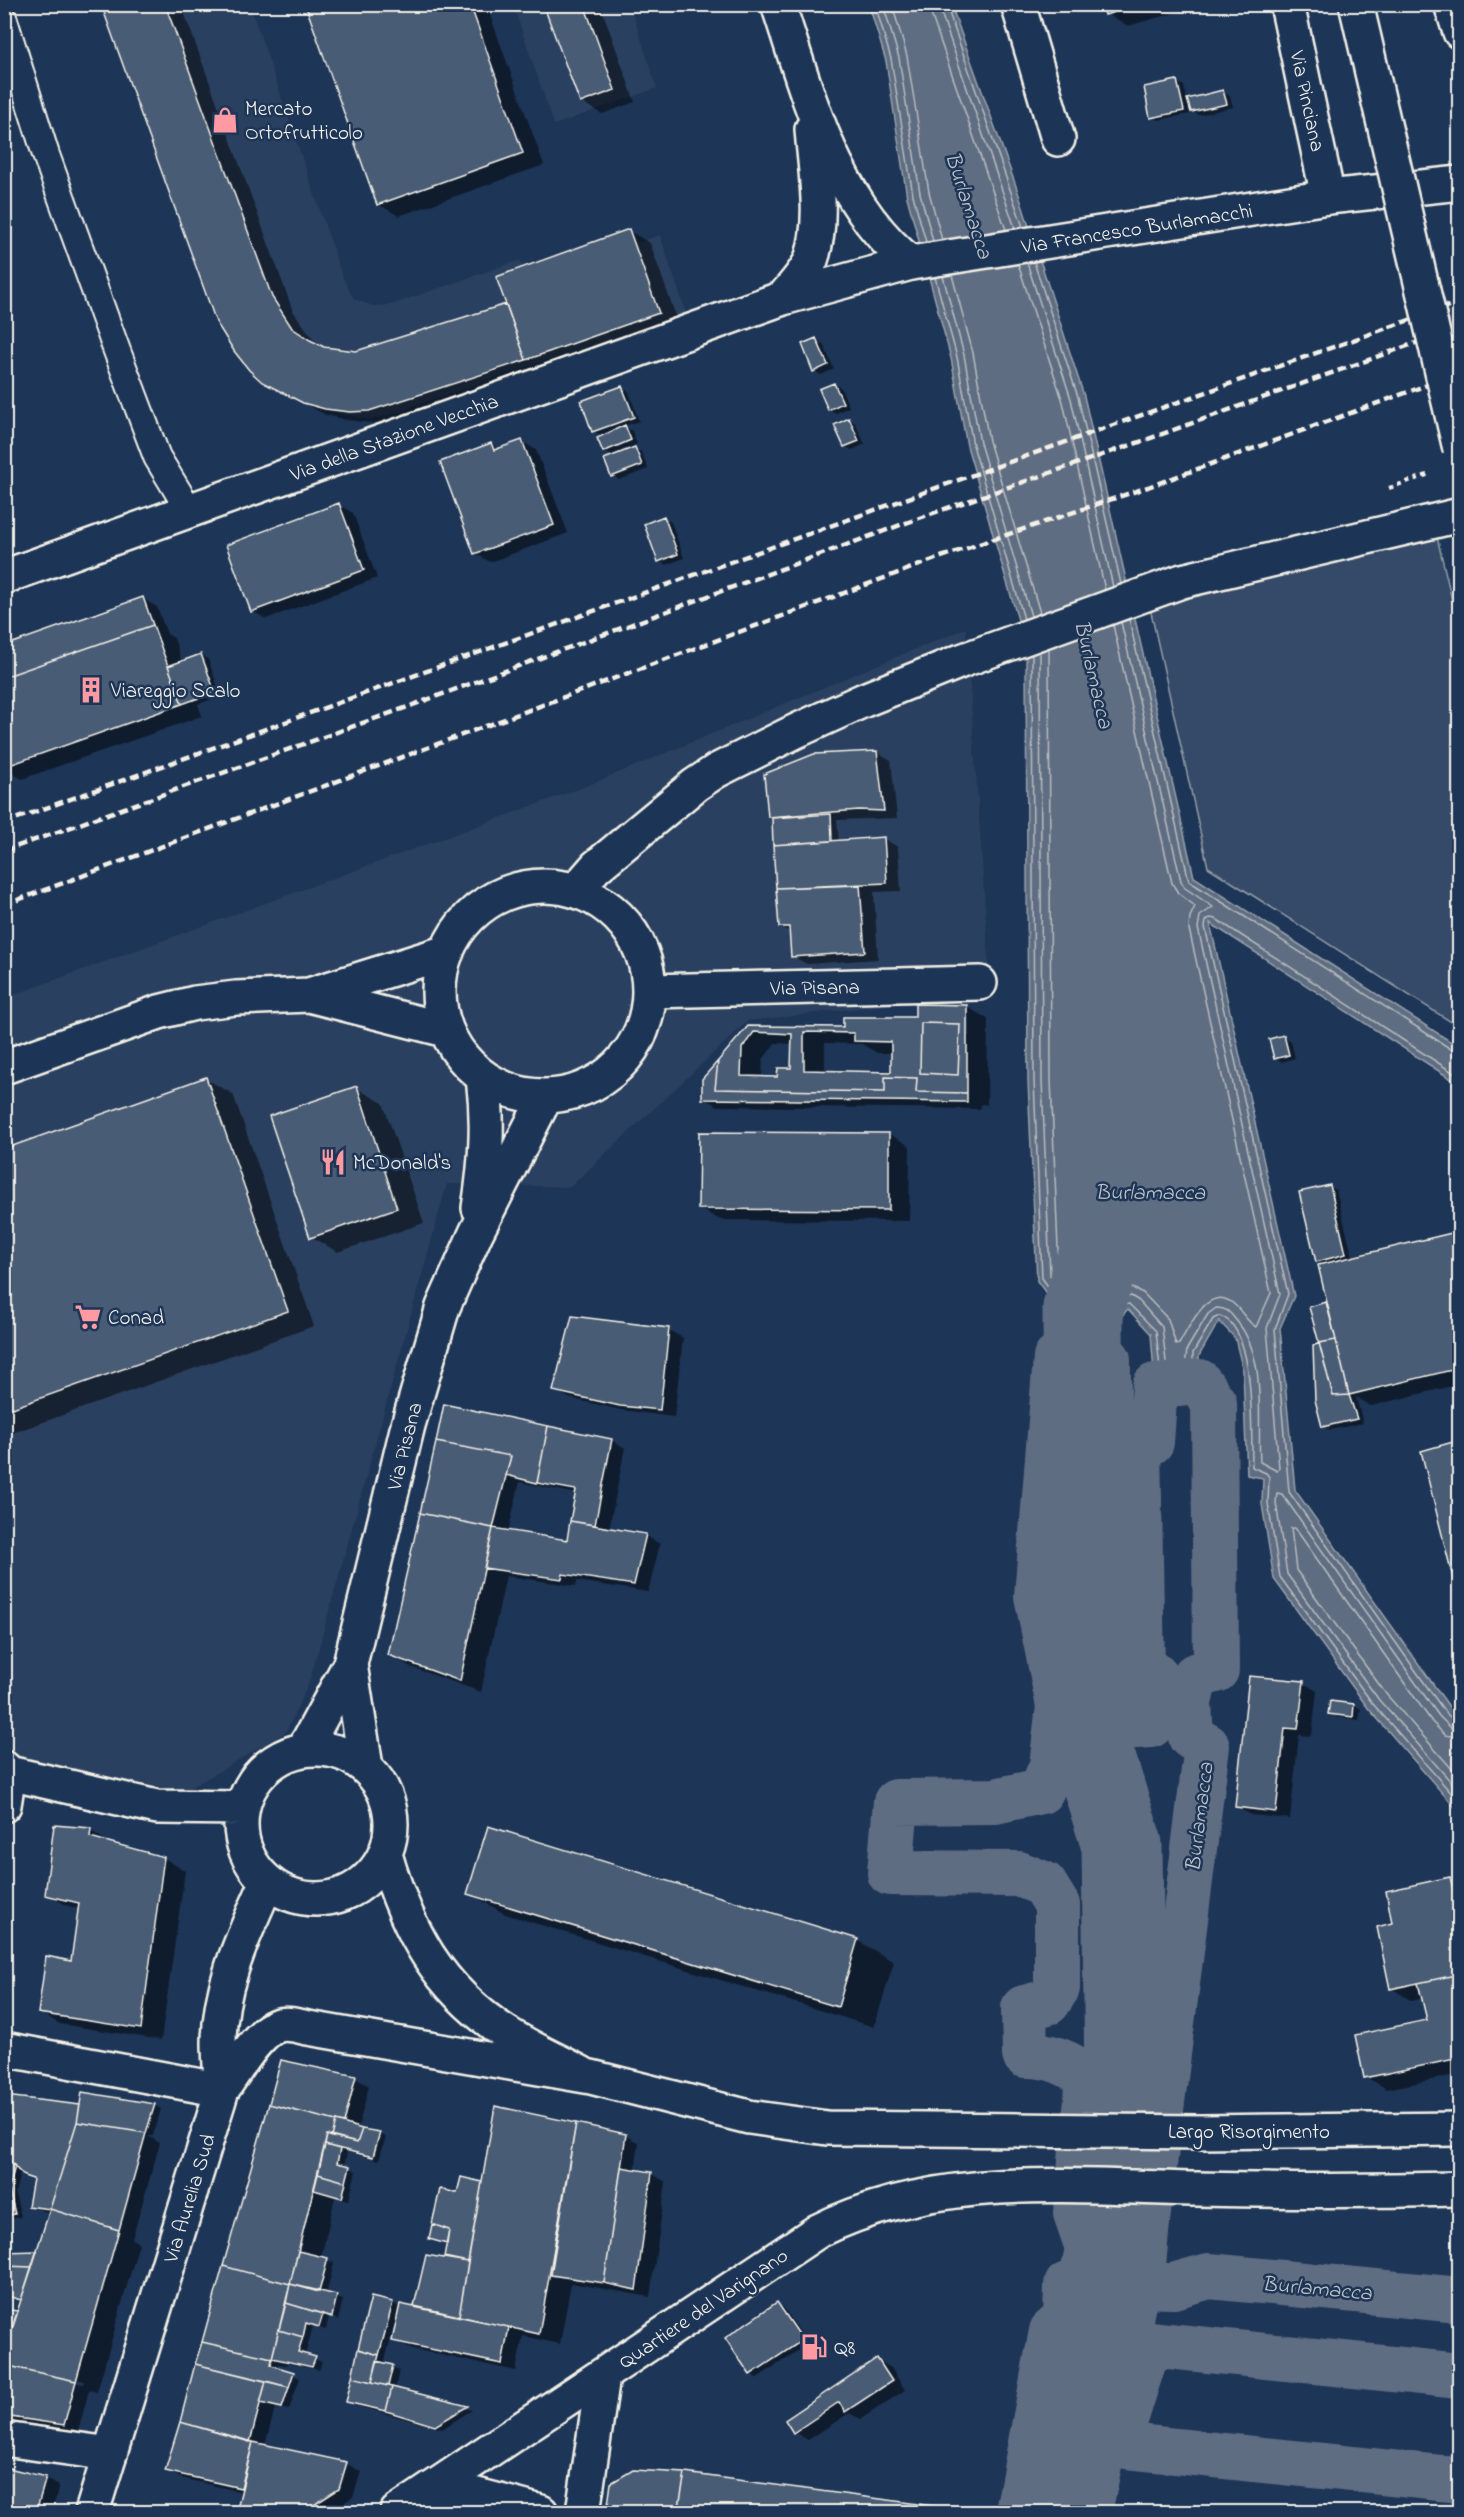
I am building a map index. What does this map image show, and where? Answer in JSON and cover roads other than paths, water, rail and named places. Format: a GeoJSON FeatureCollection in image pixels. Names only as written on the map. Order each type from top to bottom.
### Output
{"type":"FeatureCollection","features":[{"type":"Feature","properties":{"kind":"street"},"geometry":{"type":"LineString","coordinates":[[778,4],[811,103],[842,174],[864,212],[888,244],[911,263]]}},
{"type":"Feature","properties":{"kind":"street"},"geometry":{"type":"LineString","coordinates":[[1018,4],[1058,139]]}},
{"type":"Feature","properties":{"kind":"street","name":"Via Pinciana"},"geometry":{"type":"LineString","coordinates":[[1287,4],[1328,197]]}},
{"type":"Feature","properties":{"kind":"street"},"geometry":{"type":"LineString","coordinates":[[1356,4],[1460,449]]}},
{"type":"Feature","properties":{"kind":"street"},"geometry":{"type":"LineString","coordinates":[[1451,4],[1460,32]]}},
{"type":"Feature","properties":{"kind":"street"},"geometry":{"type":"LineString","coordinates":[[783,298],[806,270],[816,238],[818,215],[811,103]]}},
{"type":"Feature","properties":{"kind":"street","name":"Via Francesco Burlamacchi"},"geometry":{"type":"LineString","coordinates":[[783,298],[911,263],[1328,197],[1460,183]]}},
{"type":"Feature","properties":{"kind":"street","name":"Via della Stazione Vecchia"},"geometry":{"type":"LineString","coordinates":[[4,577],[783,298]]}},
{"type":"Feature","properties":{"kind":"street"},"geometry":{"type":"LineString","coordinates":[[576,890],[596,867],[668,806],[716,771],[834,714],[961,661],[1182,581],[1460,515]]}},
{"type":"Feature","properties":{"kind":"street"},"geometry":{"type":"LineString","coordinates":[[537,885],[576,890],[600,901],[629,927],[642,951],[650,991],[646,1018],[635,1043],[619,1065],[589,1085],[573,1092],[546,1096],[512,1091],[483,1077],[457,1050],[442,1019],[441,969],[456,934],[468,918],[499,895],[537,885]]}},
{"type":"Feature","properties":{"kind":"street"},"geometry":{"type":"LineString","coordinates":[[4,1067],[159,1012],[195,1003],[236,998],[309,995],[447,952]]}},
{"type":"Feature","properties":{"kind":"street","name":"Via Pisana"},"geometry":{"type":"LineString","coordinates":[[650,991],[980,983]]}},
{"type":"Feature","properties":{"kind":"street"},"geometry":{"type":"LineString","coordinates":[[309,995],[446,1030]]}},
{"type":"Feature","properties":{"kind":"street","name":"Via Pisana"},"geometry":{"type":"LineString","coordinates":[[476,1233],[488,1136],[488,1109],[483,1077]]}},
{"type":"Feature","properties":{"kind":"street","name":"Via Pisana"},"geometry":{"type":"LineString","coordinates":[[304,1749],[350,1664],[408,1425],[443,1307],[476,1233],[546,1096]]}},
{"type":"Feature","properties":{"kind":"street","name":"Via Pisana"},"geometry":{"type":"LineString","coordinates":[[350,1664],[366,1767]]}},
{"type":"Feature","properties":{"kind":"street"},"geometry":{"type":"LineString","coordinates":[[304,1749],[327,1749],[348,1755],[366,1767],[384,1792],[390,1813],[391,1834],[385,1854],[373,1874],[356,1888],[335,1897],[313,1900],[291,1896],[267,1883],[254,1868],[244,1850],[240,1830],[242,1808],[250,1787],[264,1769],[282,1755],[304,1749]]}},
{"type":"Feature","properties":{"kind":"street"},"geometry":{"type":"LineString","coordinates":[[4,1805],[7,1771],[157,1807],[242,1808]]}},
{"type":"Feature","properties":{"kind":"street"},"geometry":{"type":"LineString","coordinates":[[385,1854],[407,1919],[446,1982],[485,2019],[510,2036],[591,2078]]}},
{"type":"Feature","properties":{"kind":"street","name":"Via Aurelia Sud"},"geometry":{"type":"LineString","coordinates":[[92,2512],[222,2090],[219,2043],[227,1981],[236,1953],[267,1883]]}},
{"type":"Feature","properties":{"kind":"street"},"geometry":{"type":"LineString","coordinates":[[4,2049],[222,2090],[260,2037],[282,2025],[591,2078]]}},
{"type":"Feature","properties":{"kind":"street","name":"Largo Risorgimento"},"geometry":{"type":"LineString","coordinates":[[591,2078],[749,2116],[827,2128],[1039,2129],[1201,2133],[1459,2129]]}},
{"type":"Feature","properties":{"kind":"street","name":"Quartiere del Varignano"},"geometry":{"type":"LineString","coordinates":[[397,2512],[794,2246],[845,2217],[879,2205],[930,2194],[994,2187],[1041,2185],[1199,2189],[1460,2189]]}},
{"type":"Feature","properties":{"kind":"street"},"geometry":{"type":"LineString","coordinates":[[583,2512],[603,2376]]}},
{"type":"Feature","properties":{"kind":"street"},"geometry":{"type":"LineString","coordinates":[[4,2439],[106,2466],[103,2512]]}},
{"type":"Feature","properties":{"kind":"street"},"geometry":{"type":"LineString","coordinates":[[439,2485],[541,2512]]}},
{"type":"Feature","properties":{"kind":"lane"},"geometry":{"type":"LineString","coordinates":[[4,20],[46,155],[121,361],[158,457],[189,510]]}},
{"type":"Feature","properties":{"kind":"water","name":"Burlamacca"},"geometry":{"type":"Polygon","coordinates":[[[869,5],[951,5],[1016,186],[1084,396],[1194,877],[1459,1047],[1459,1084],[1210,923],[1294,1296],[1280,1328],[1295,1490],[1459,1718],[1459,1812],[1368,1708],[1274,1579],[1262,1504],[1263,1478],[1247,1475],[1243,1371],[1235,1338],[1219,1321],[1199,1356],[1199,1382],[1155,1386],[1151,1334],[1128,1309],[1110,1329],[1108,1359],[1056,1358],[1054,1304],[1037,1281],[1028,1081],[1026,647],[967,446],[951,358],[907,197],[886,61],[869,5]]]}},
{"type":"Feature","properties":{"kind":"waterway","name":"Burlamacca"},"geometry":{"type":"LineString","coordinates":[[1071,2512],[1127,2248],[1122,1845],[1085,1727],[1083,1308],[1101,1250]]}},
{"type":"Feature","properties":{"kind":"waterway","name":"Burlamacca"},"geometry":{"type":"LineString","coordinates":[[1018,2512],[1052,2331],[1066,2319],[1067,2285],[1081,2284],[1088,2248],[1076,2213],[1089,2078],[1059,2060],[1025,2055],[1024,2008],[1048,2002],[1057,1988],[1057,1905],[1044,1884],[1019,1874],[890,1873],[896,1802],[995,1801],[1041,1791],[1052,1766],[1059,1706],[1037,1596],[1056,1358],[1108,1359],[1107,1672],[1110,1701],[1119,1719],[1135,1726],[1151,1725],[1156,1676],[1142,1672],[1138,1443],[1151,1442],[1155,1386],[1199,1382],[1214,1403],[1216,1670],[1195,1676],[1189,1703],[1191,1737],[1207,1746],[1148,2212],[1141,2285],[1173,2286],[1209,2276],[1460,2300]]}},
{"type":"Feature","properties":{"kind":"waterway","name":"Burlamacca"},"geometry":{"type":"LineString","coordinates":[[1460,2376],[1149,2344],[1124,2423],[1127,2446],[1460,2480]]}},
{"type":"Feature","properties":{"kind":"railway"},"geometry":{"type":"LineString","coordinates":[[4,823],[1460,302]]}},
{"type":"Feature","properties":{"kind":"railway"},"geometry":{"type":"LineString","coordinates":[[4,851],[413,705],[933,513],[1137,443],[1460,327]]}},
{"type":"Feature","properties":{"kind":"railway"},"geometry":{"type":"LineString","coordinates":[[4,905],[941,557],[1148,487],[1460,373]]}},
{"type":"Feature","properties":{"kind":"place","name":"Mercato Ortofrutticolo"},"geometry":{"type":"Point","coordinates":[225,120]}},
{"type":"Feature","properties":{"kind":"place","name":"Viareggio Scalo"},"geometry":{"type":"Point","coordinates":[91,690]}},
{"type":"Feature","properties":{"kind":"place","name":"McDonald's"},"geometry":{"type":"Point","coordinates":[333,1162]}},
{"type":"Feature","properties":{"kind":"place","name":"Conad"},"geometry":{"type":"Point","coordinates":[88,1317]}},
{"type":"Feature","properties":{"kind":"place","name":"Q8"},"geometry":{"type":"Point","coordinates":[814,2347]}}]}
